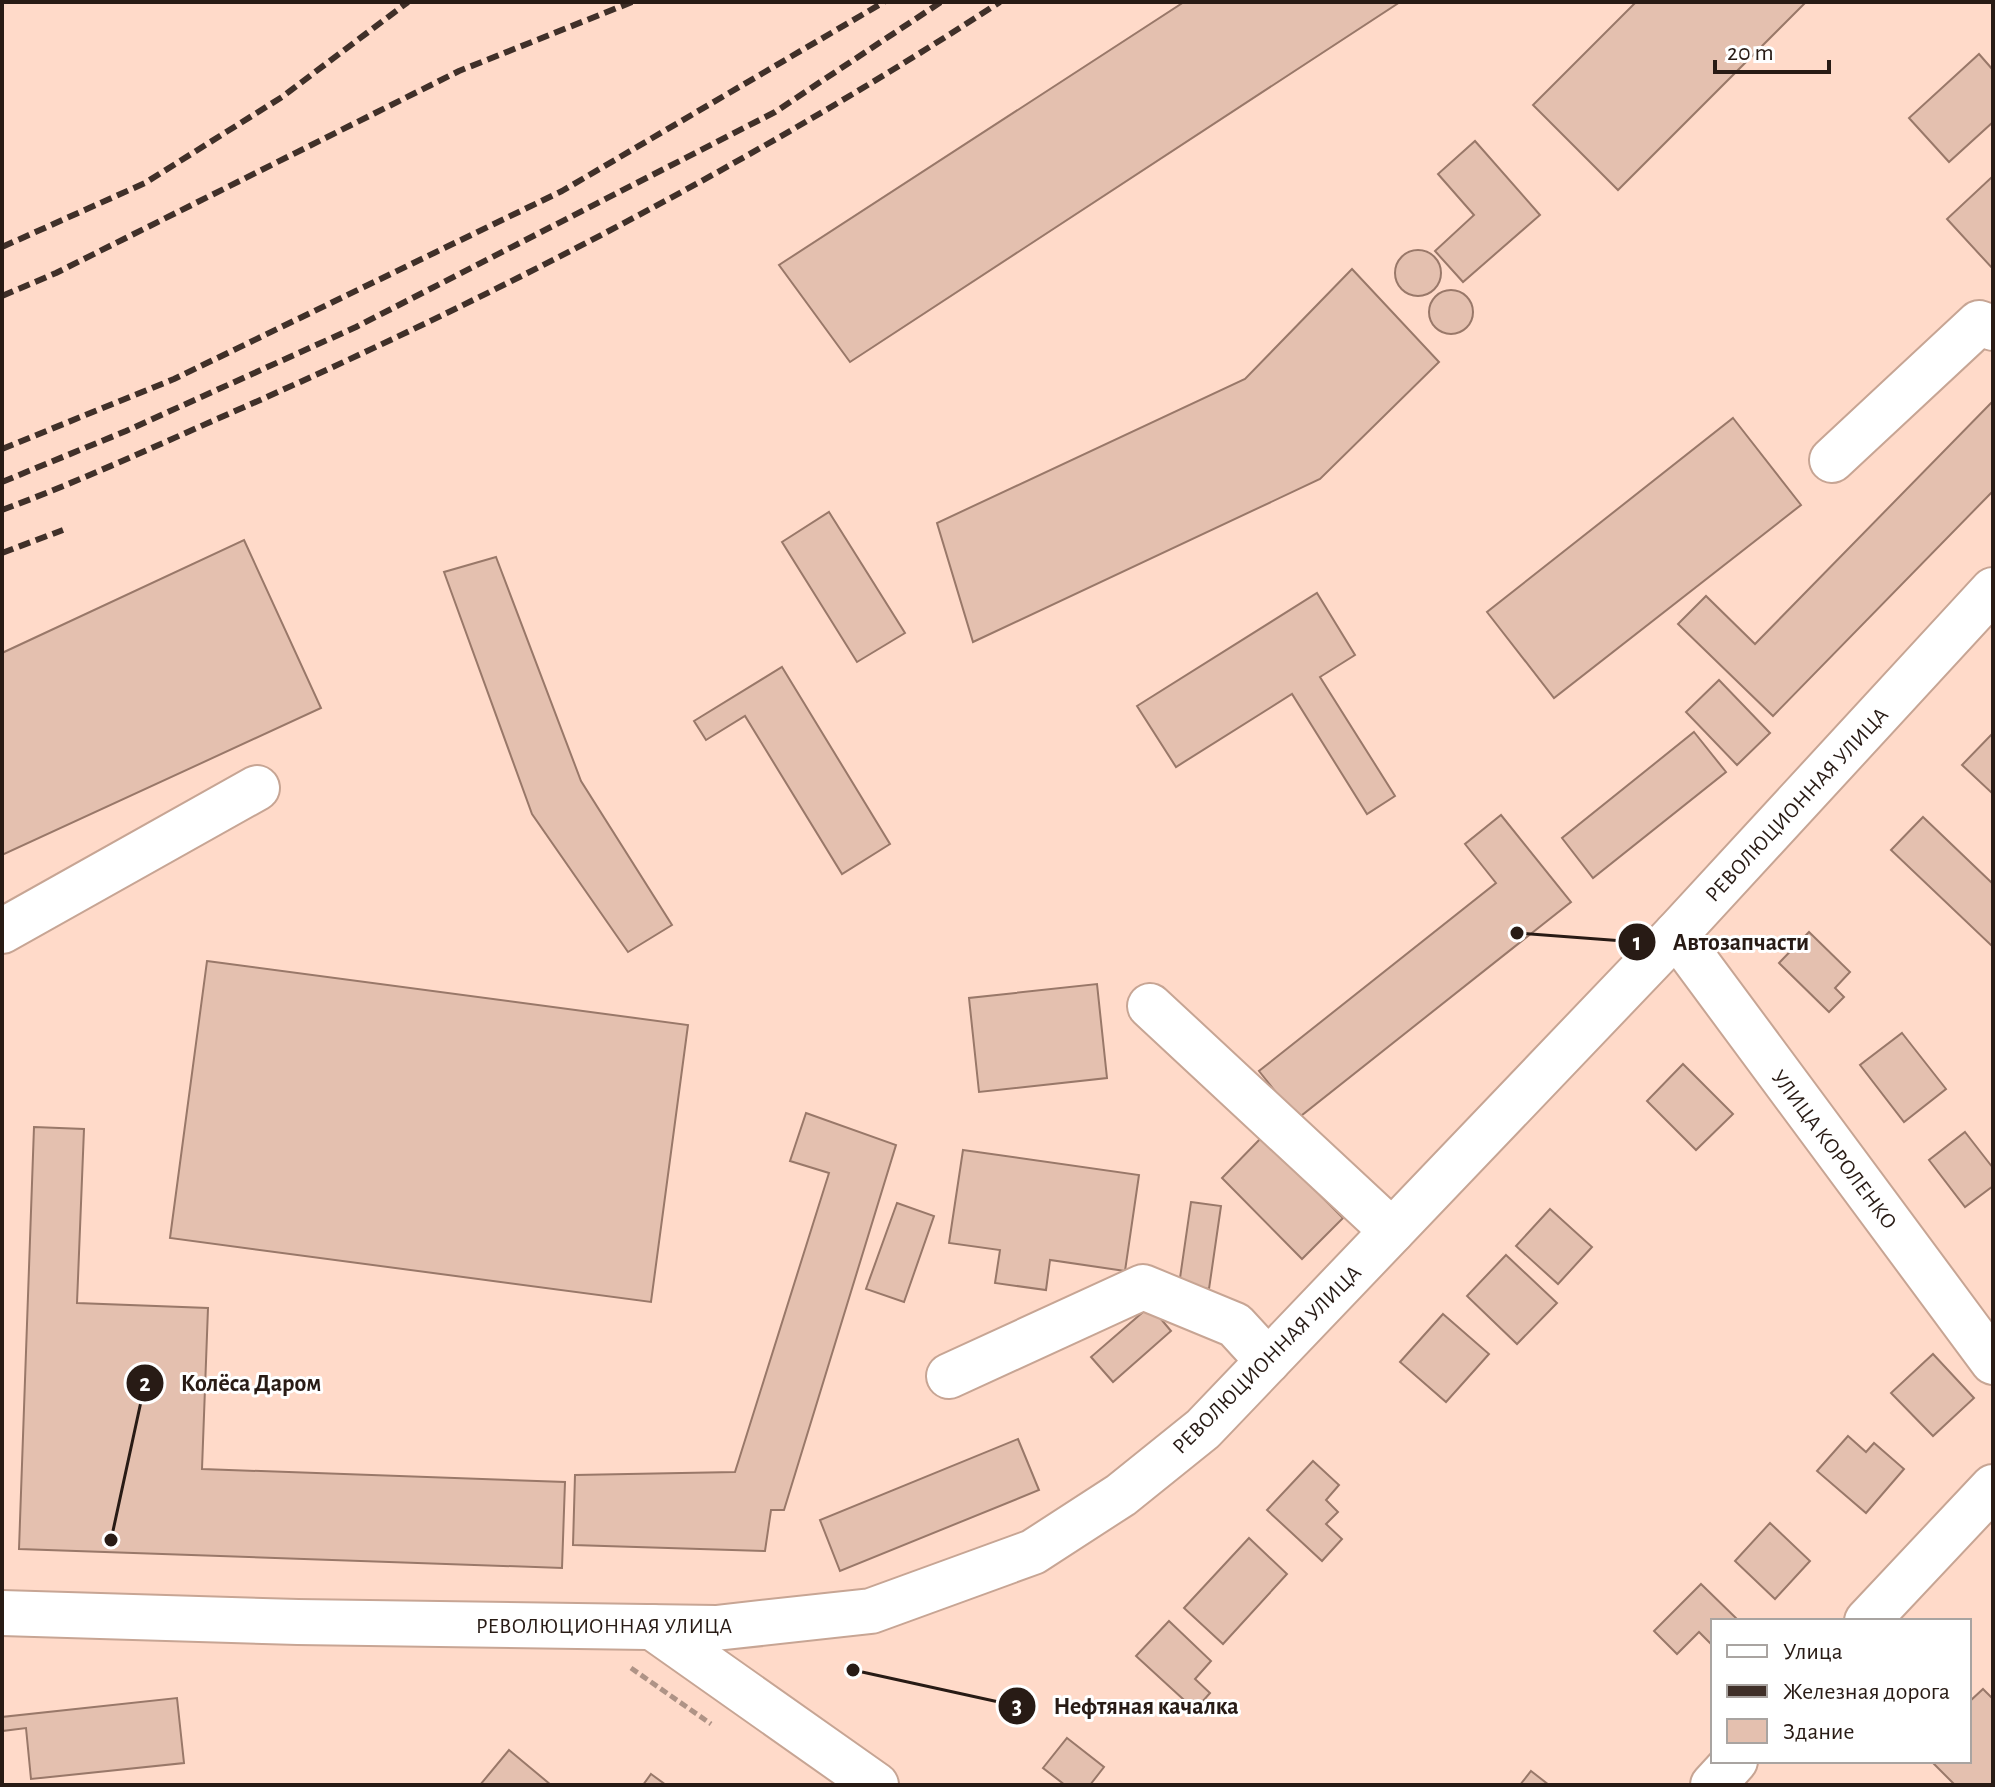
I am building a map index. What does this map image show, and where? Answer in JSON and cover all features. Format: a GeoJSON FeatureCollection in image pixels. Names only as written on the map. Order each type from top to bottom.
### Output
{"type":"FeatureCollection","features":[{"type":"Feature","properties":{"kind":"main road"},"geometry":{"type":"LineString","coordinates":[[1832,460],[1979,323],[1993,328]]}},
{"type":"Feature","properties":{"kind":"main road","name":"РЕВОЛЮЦИОННАЯ УЛИЦА"},"geometry":{"type":"LineString","coordinates":[[2,1613],[298,1622],[716,1628],[871,1611],[1033,1552],[1121,1495],[1203,1429],[1676,934],[1993,590]]}},
{"type":"Feature","properties":{"kind":"main road"},"geometry":{"type":"LineString","coordinates":[[2,931],[257,788]]}},
{"type":"Feature","properties":{"kind":"main road","name":"УЛИЦА КОРОЛЕНКО"},"geometry":{"type":"LineString","coordinates":[[1676,934],[1993,1362]]}},
{"type":"Feature","properties":{"kind":"main road"},"geometry":{"type":"LineString","coordinates":[[1150,1006],[1392,1231]]}},
{"type":"Feature","properties":{"kind":"main road"},"geometry":{"type":"LineString","coordinates":[[949,1376],[1143,1287],[1235,1325],[1268,1361]]}},
{"type":"Feature","properties":{"kind":"main road"},"geometry":{"type":"LineString","coordinates":[[1869,1619],[1993,1487]]}},
{"type":"Feature","properties":{"kind":"main road"},"geometry":{"type":"LineString","coordinates":[[652,1627],[876,1785]]}},
{"type":"Feature","properties":{"kind":"main road"},"geometry":{"type":"LineString","coordinates":[[1713,1785],[1733,1763]]}},
{"type":"Feature","properties":{"kind":"building"},"geometry":{"type":"Polygon","coordinates":[[[1184,2],[1400,2],[850,362],[779,265],[1184,2]]]}},
{"type":"Feature","properties":{"kind":"building"},"geometry":{"type":"Polygon","coordinates":[[[1636,2],[1806,2],[1618,190],[1533,105],[1636,2]]]}},
{"type":"Feature","properties":{"kind":"building"},"geometry":{"type":"Polygon","coordinates":[[[1979,54],[1993,70],[1993,122],[1949,162],[1909,118],[1979,54]]]}},
{"type":"Feature","properties":{"kind":"building"},"geometry":{"type":"Polygon","coordinates":[[[1475,141],[1540,215],[1463,282],[1435,251],[1474,215],[1438,174],[1475,141]]]}},
{"type":"Feature","properties":{"kind":"building"},"geometry":{"type":"Polygon","coordinates":[[[1993,176],[1993,269],[1947,219],[1993,176]]]}},
{"type":"Feature","properties":{"kind":"building"},"geometry":{"type":"Polygon","coordinates":[[[1418,250],[1434,257],[1441,273],[1434,289],[1418,296],[1402,289],[1395,273],[1402,257],[1418,250]]]}},
{"type":"Feature","properties":{"kind":"building"},"geometry":{"type":"Polygon","coordinates":[[[1352,269],[1439,362],[1320,479],[973,642],[937,523],[1245,379],[1352,269]]]}},
{"type":"Feature","properties":{"kind":"building"},"geometry":{"type":"Polygon","coordinates":[[[1451,290],[1466,297],[1473,312],[1466,327],[1451,334],[1436,327],[1429,312],[1436,297],[1451,290]]]}},
{"type":"Feature","properties":{"kind":"building"},"geometry":{"type":"Polygon","coordinates":[[[1993,401],[1993,491],[1773,716],[1678,624],[1706,596],[1755,644],[1993,401]]]}},
{"type":"Feature","properties":{"kind":"building"},"geometry":{"type":"Polygon","coordinates":[[[1733,418],[1801,505],[1554,698],[1487,612],[1733,418]]]}},
{"type":"Feature","properties":{"kind":"building"},"geometry":{"type":"Polygon","coordinates":[[[829,512],[905,633],[857,662],[782,542],[829,512]]]}},
{"type":"Feature","properties":{"kind":"building"},"geometry":{"type":"Polygon","coordinates":[[[244,540],[321,708],[2,855],[2,653],[244,540]]]}},
{"type":"Feature","properties":{"kind":"building"},"geometry":{"type":"Polygon","coordinates":[[[496,557],[581,781],[672,925],[628,952],[532,814],[444,572],[496,557]]]}},
{"type":"Feature","properties":{"kind":"building"},"geometry":{"type":"Polygon","coordinates":[[[1317,593],[1355,655],[1320,677],[1395,796],[1367,814],[1292,694],[1176,767],[1137,706],[1317,593]]]}},
{"type":"Feature","properties":{"kind":"building"},"geometry":{"type":"Polygon","coordinates":[[[782,667],[890,844],[842,874],[745,716],[706,740],[694,721],[782,667]]]}},
{"type":"Feature","properties":{"kind":"building"},"geometry":{"type":"Polygon","coordinates":[[[1719,680],[1770,733],[1737,765],[1686,712],[1719,680]]]}},
{"type":"Feature","properties":{"kind":"building"},"geometry":{"type":"Polygon","coordinates":[[[1694,732],[1726,772],[1593,878],[1562,838],[1694,732]]]}},
{"type":"Feature","properties":{"kind":"building"},"geometry":{"type":"Polygon","coordinates":[[[1993,733],[1993,794],[1962,765],[1993,733]]]}},
{"type":"Feature","properties":{"kind":"building"},"geometry":{"type":"Polygon","coordinates":[[[1501,815],[1571,902],[1297,1119],[1259,1071],[1496,883],[1465,844],[1501,815]]]}},
{"type":"Feature","properties":{"kind":"building"},"geometry":{"type":"Polygon","coordinates":[[[1923,817],[1993,884],[1993,947],[1891,850],[1923,817]]]}},
{"type":"Feature","properties":{"kind":"building"},"geometry":{"type":"Polygon","coordinates":[[[1809,932],[1850,972],[1835,988],[1844,997],[1829,1012],[1779,963],[1809,932]]]}},
{"type":"Feature","properties":{"kind":"building"},"geometry":{"type":"Polygon","coordinates":[[[207,961],[688,1025],[651,1302],[170,1238],[207,961]]]}},
{"type":"Feature","properties":{"kind":"building"},"geometry":{"type":"Polygon","coordinates":[[[1097,984],[1107,1078],[979,1092],[969,998],[1097,984]]]}},
{"type":"Feature","properties":{"kind":"building"},"geometry":{"type":"Polygon","coordinates":[[[1902,1033],[1946,1089],[1904,1122],[1860,1065],[1902,1033]]]}},
{"type":"Feature","properties":{"kind":"building"},"geometry":{"type":"Polygon","coordinates":[[[1683,1064],[1733,1114],[1696,1150],[1647,1101],[1683,1064]]]}},
{"type":"Feature","properties":{"kind":"building"},"geometry":{"type":"Polygon","coordinates":[[[806,1113],[896,1145],[784,1510],[771,1510],[765,1551],[573,1545],[575,1475],[735,1472],[829,1173],[790,1161],[806,1113]]]}},
{"type":"Feature","properties":{"kind":"building"},"geometry":{"type":"Polygon","coordinates":[[[34,1127],[84,1129],[77,1303],[208,1308],[202,1469],[565,1482],[562,1568],[19,1549],[34,1127]]]}},
{"type":"Feature","properties":{"kind":"building"},"geometry":{"type":"Polygon","coordinates":[[[1965,1132],[1993,1168],[1993,1186],[1965,1207],[1929,1160],[1965,1132]]]}},
{"type":"Feature","properties":{"kind":"building"},"geometry":{"type":"Polygon","coordinates":[[[1262,1137],[1343,1218],[1302,1259],[1222,1178],[1262,1137]]]}},
{"type":"Feature","properties":{"kind":"building"},"geometry":{"type":"Polygon","coordinates":[[[963,1150],[1139,1175],[1125,1271],[1050,1260],[1046,1290],[995,1283],[1000,1250],[949,1243],[963,1150]]]}},
{"type":"Feature","properties":{"kind":"building"},"geometry":{"type":"Polygon","coordinates":[[[1191,1202],[1221,1206],[1209,1289],[1179,1285],[1191,1202]]]}},
{"type":"Feature","properties":{"kind":"building"},"geometry":{"type":"Polygon","coordinates":[[[897,1203],[934,1216],[904,1302],[866,1289],[897,1203]]]}},
{"type":"Feature","properties":{"kind":"building"},"geometry":{"type":"Polygon","coordinates":[[[1550,1209],[1592,1247],[1558,1284],[1516,1246],[1550,1209]]]}},
{"type":"Feature","properties":{"kind":"building"},"geometry":{"type":"Polygon","coordinates":[[[1506,1255],[1557,1303],[1517,1344],[1467,1296],[1506,1255]]]}},
{"type":"Feature","properties":{"kind":"building"},"geometry":{"type":"Polygon","coordinates":[[[1150,1306],[1171,1331],[1113,1382],[1091,1357],[1150,1306]]]}},
{"type":"Feature","properties":{"kind":"building"},"geometry":{"type":"Polygon","coordinates":[[[1443,1314],[1489,1354],[1446,1402],[1400,1362],[1443,1314]]]}},
{"type":"Feature","properties":{"kind":"building"},"geometry":{"type":"Polygon","coordinates":[[[1933,1354],[1974,1398],[1933,1436],[1891,1393],[1933,1354]]]}},
{"type":"Feature","properties":{"kind":"building"},"geometry":{"type":"Polygon","coordinates":[[[1848,1436],[1866,1452],[1874,1443],[1904,1469],[1866,1513],[1817,1471],[1848,1436]]]}},
{"type":"Feature","properties":{"kind":"building"},"geometry":{"type":"Polygon","coordinates":[[[1018,1439],[1039,1490],[840,1571],[820,1520],[1018,1439]]]}},
{"type":"Feature","properties":{"kind":"building"},"geometry":{"type":"Polygon","coordinates":[[[1313,1461],[1339,1485],[1326,1500],[1338,1512],[1326,1524],[1342,1539],[1322,1561],[1267,1510],[1313,1461]]]}},
{"type":"Feature","properties":{"kind":"building"},"geometry":{"type":"Polygon","coordinates":[[[1770,1523],[1810,1561],[1775,1599],[1735,1561],[1770,1523]]]}},
{"type":"Feature","properties":{"kind":"building"},"geometry":{"type":"Polygon","coordinates":[[[1249,1538],[1287,1574],[1223,1644],[1184,1608],[1249,1538]]]}},
{"type":"Feature","properties":{"kind":"building"},"geometry":{"type":"Polygon","coordinates":[[[1701,1584],[1737,1619],[1711,1619],[1711,1644],[1699,1632],[1677,1654],[1654,1631],[1701,1584]]]}},
{"type":"Feature","properties":{"kind":"building"},"geometry":{"type":"Polygon","coordinates":[[[1169,1621],[1211,1661],[1195,1679],[1210,1693],[1195,1710],[1136,1656],[1169,1621]]]}},
{"type":"Feature","properties":{"kind":"building"},"geometry":{"type":"Polygon","coordinates":[[[1983,1689],[1993,1699],[1993,1785],[1955,1785],[1933,1763],[1971,1763],[1971,1700],[1983,1689]]]}},
{"type":"Feature","properties":{"kind":"building"},"geometry":{"type":"Polygon","coordinates":[[[177,1698],[184,1763],[31,1779],[26,1728],[2,1731],[2,1717],[177,1698]]]}},
{"type":"Feature","properties":{"kind":"building"},"geometry":{"type":"Polygon","coordinates":[[[1067,1738],[1104,1767],[1090,1785],[1065,1785],[1043,1768],[1067,1738]]]}},
{"type":"Feature","properties":{"kind":"building"},"geometry":{"type":"Polygon","coordinates":[[[509,1750],[551,1785],[480,1785],[509,1750]]]}},
{"type":"Feature","properties":{"kind":"building"},"geometry":{"type":"Polygon","coordinates":[[[1531,1771],[1549,1785],[1520,1785],[1531,1771]]]}},
{"type":"Feature","properties":{"kind":"building"},"geometry":{"type":"Polygon","coordinates":[[[651,1774],[666,1785],[643,1785],[651,1774]]]}},
{"type":"Feature","properties":{"kind":"railway"},"geometry":{"type":"LineString","coordinates":[[2,247],[145,183],[282,97],[408,2]]}},
{"type":"Feature","properties":{"kind":"railway"},"geometry":{"type":"LineString","coordinates":[[2,296],[56,273],[459,71],[632,2]]}},
{"type":"Feature","properties":{"kind":"railway"},"geometry":{"type":"LineString","coordinates":[[2,449],[174,379],[562,191],[884,2]]}},
{"type":"Feature","properties":{"kind":"railway"},"geometry":{"type":"LineString","coordinates":[[2,482],[126,431],[356,327],[775,112],[941,2]]}},
{"type":"Feature","properties":{"kind":"railway"},"geometry":{"type":"LineString","coordinates":[[2,510],[92,474],[340,364],[533,270],[723,169],[909,60],[1000,2]]}},
{"type":"Feature","properties":{"kind":"railway"},"geometry":{"type":"LineString","coordinates":[[2,553],[63,530]]}},
{"type":"Feature","properties":{"kind":"place","name":"Автозапчасти"},"geometry":{"type":"Point","coordinates":[1517,933]}},
{"type":"Feature","properties":{"kind":"place","name":"Колёса Даром"},"geometry":{"type":"Point","coordinates":[111,1540]}},
{"type":"Feature","properties":{"kind":"place","name":"Нефтяная качалка"},"geometry":{"type":"Point","coordinates":[853,1670]}}]}
